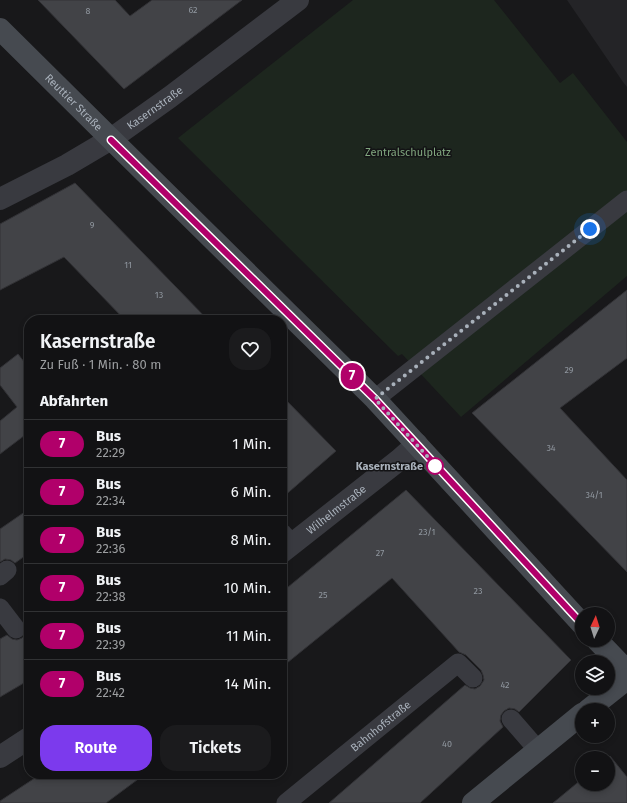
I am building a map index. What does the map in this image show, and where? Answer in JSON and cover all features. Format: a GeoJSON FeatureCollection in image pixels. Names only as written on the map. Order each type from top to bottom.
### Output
{"type":"FeatureCollection","features":[{"type":"Feature","properties":{"kind":"main road","name":"Reuttier Straße"},"geometry":{"type":"LineString","coordinates":[[0,29],[375,399],[575,616]]}},
{"type":"Feature","properties":{"kind":"main road"},"geometry":{"type":"LineString","coordinates":[[604,647],[627,672]]}},
{"type":"Feature","properties":{"kind":"main road"},"geometry":{"type":"LineString","coordinates":[[597,703],[627,679]]}},
{"type":"Feature","properties":{"kind":"main road"},"geometry":{"type":"LineString","coordinates":[[473,803],[575,720]]}},
{"type":"Feature","properties":{"kind":"street","name":"Kasernstraße"},"geometry":{"type":"LineString","coordinates":[[0,198],[67,165],[111,140],[298,0]]}},
{"type":"Feature","properties":{"kind":"street","name":"Wilhelmstraße"},"geometry":{"type":"LineString","coordinates":[[287,542],[399,460],[417,444]]}},
{"type":"Feature","properties":{"kind":"street"},"geometry":{"type":"LineString","coordinates":[[0,756],[24,741]]}},
{"type":"Feature","properties":{"kind":"lane"},"geometry":{"type":"LineString","coordinates":[[375,399],[627,200]]}},
{"type":"Feature","properties":{"kind":"lane"},"geometry":{"type":"LineString","coordinates":[[0,608],[16,629]]}},
{"type":"Feature","properties":{"kind":"lane","name":"Bahnhofstraße"},"geometry":{"type":"LineString","coordinates":[[286,803],[458,663],[473,678]]}},
{"type":"Feature","properties":{"kind":"lane"},"geometry":{"type":"LineString","coordinates":[[511,719],[538,750]]}},
{"type":"Feature","properties":{"kind":"shaded area"},"geometry":{"type":"Polygon","coordinates":[[[567,0],[627,0],[627,87],[623,82],[567,0]]]}},
{"type":"Feature","properties":{"kind":"green space","name":"Zentralschulplatz"},"geometry":{"type":"Polygon","coordinates":[[[353,0],[494,0],[560,83],[573,73],[627,142],[627,276],[461,417],[402,354],[398,356],[178,138],[353,0]]]}},
{"type":"Feature","properties":{"kind":"building"},"geometry":{"type":"Polygon","coordinates":[[[38,0],[115,0],[130,16],[152,0],[242,0],[124,89],[38,0]]]}},
{"type":"Feature","properties":{"kind":"building"},"geometry":{"type":"Polygon","coordinates":[[[75,183],[203,315],[120,315],[64,257],[0,290],[0,224],[75,183]]]}},
{"type":"Feature","properties":{"kind":"building"},"geometry":{"type":"Polygon","coordinates":[[[627,290],[627,358],[560,408],[627,480],[627,572],[472,413],[627,290]]]}},
{"type":"Feature","properties":{"kind":"building"},"geometry":{"type":"Polygon","coordinates":[[[18,354],[24,362],[24,436],[0,454],[0,421],[17,407],[0,385],[0,368],[18,354]]]}},
{"type":"Feature","properties":{"kind":"building"},"geometry":{"type":"Polygon","coordinates":[[[287,401],[336,451],[287,494],[287,401]]]}},
{"type":"Feature","properties":{"kind":"building"},"geometry":{"type":"Polygon","coordinates":[[[406,490],[571,660],[519,712],[515,709],[509,708],[504,711],[501,715],[500,721],[503,727],[420,803],[329,803],[465,685],[475,689],[480,686],[484,680],[481,670],[466,655],[459,652],[392,578],[287,663],[287,588],[406,490]]]}},
{"type":"Feature","properties":{"kind":"building"},"geometry":{"type":"Polygon","coordinates":[[[24,512],[24,557],[15,563],[11,560],[5,559],[0,562],[0,529],[24,512]]]}},
{"type":"Feature","properties":{"kind":"building"},"geometry":{"type":"Polygon","coordinates":[[[7,635],[12,639],[17,640],[24,636],[24,683],[0,697],[0,639],[7,635]]]}},
{"type":"Feature","properties":{"kind":"building"},"geometry":{"type":"Polygon","coordinates":[[[615,762],[627,777],[627,803],[553,803],[575,785],[575,791],[615,791],[615,762]]]}},
{"type":"Feature","properties":{"kind":"building"},"geometry":{"type":"Polygon","coordinates":[[[33,779],[138,779],[106,803],[0,803],[0,801],[33,779]]]}},
{"type":"Feature","properties":{"kind":"bus line","name":"7"},"geometry":{"type":"LineString","coordinates":[[111,140],[375,399],[575,616]]}},
{"type":"Feature","properties":{"kind":"place","name":"Kasernstraße"},"geometry":{"type":"Point","coordinates":[435,466]}},
{"type":"Feature","properties":{"kind":"route"},"geometry":{"type":"LineString","coordinates":[[435,466],[417,444],[375,399],[590,229]]}}]}
